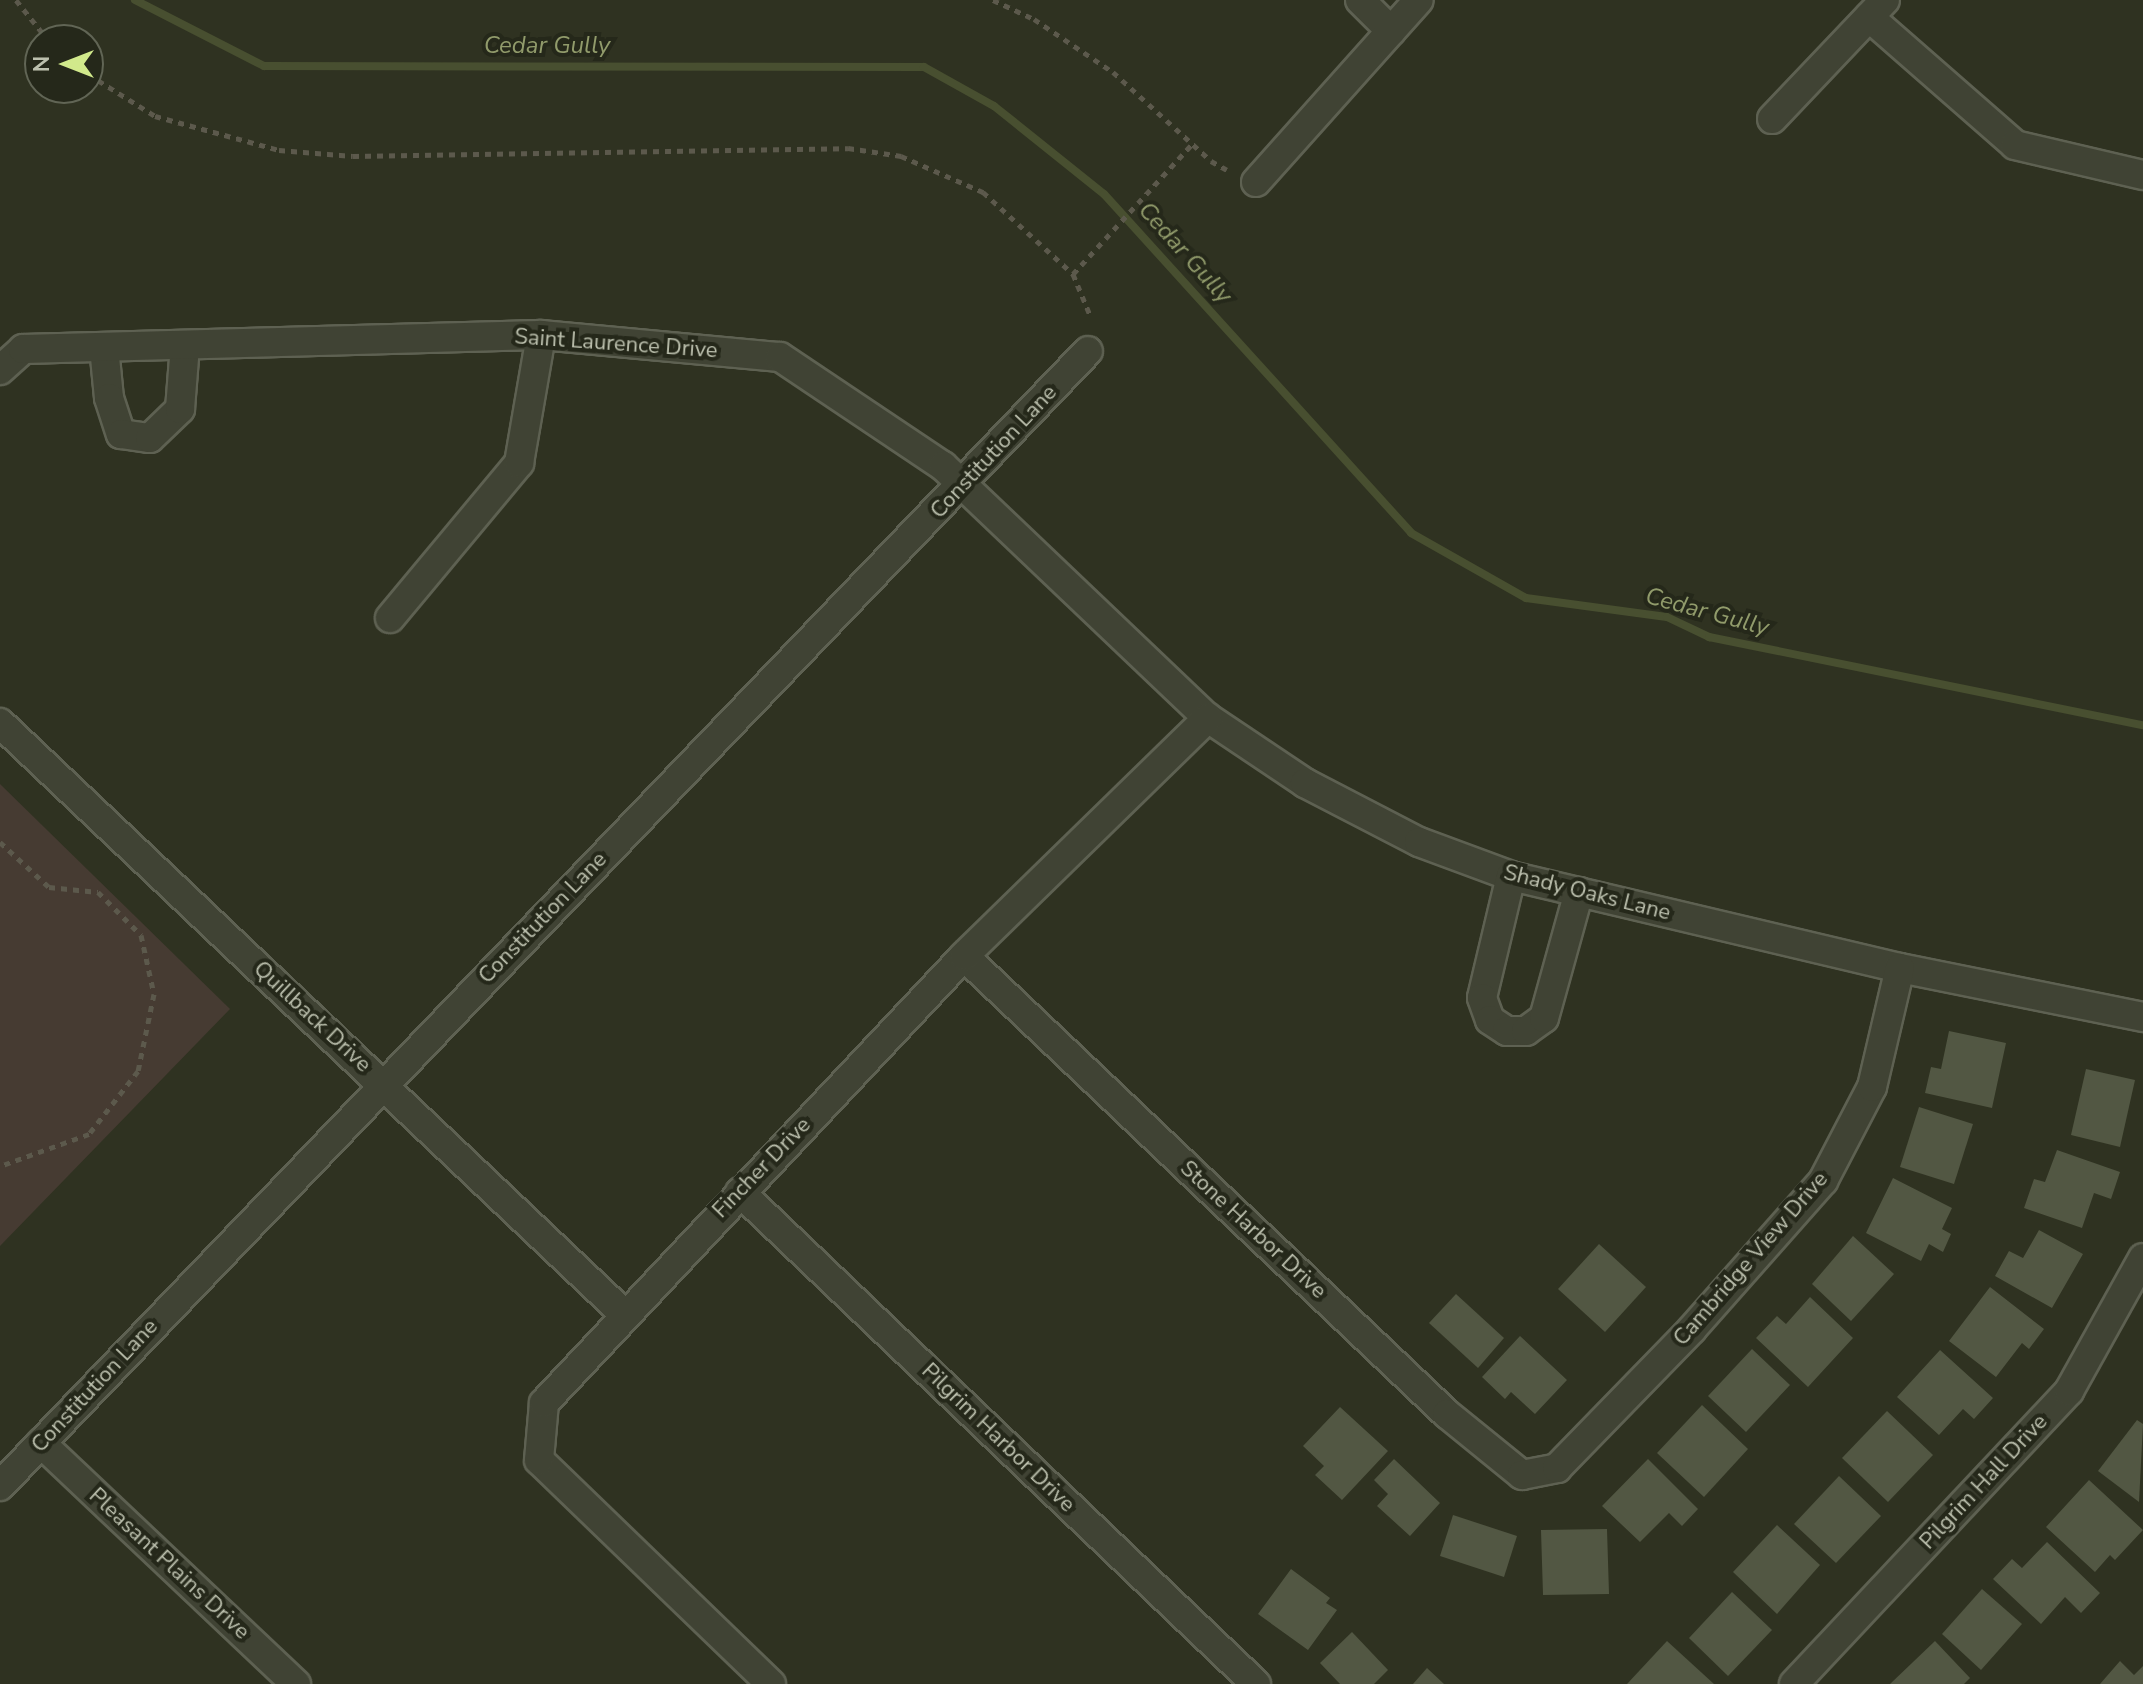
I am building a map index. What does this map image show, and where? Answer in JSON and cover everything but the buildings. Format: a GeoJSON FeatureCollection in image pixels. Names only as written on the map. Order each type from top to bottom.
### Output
{"type":"FeatureCollection","features":[{"type":"Feature","properties":{"kind":"street"},"geometry":{"type":"LineString","coordinates":[[1360,0],[1391,31]]}},
{"type":"Feature","properties":{"kind":"street"},"geometry":{"type":"LineString","coordinates":[[1256,182],[1419,0]]}},
{"type":"Feature","properties":{"kind":"street"},"geometry":{"type":"LineString","coordinates":[[1772,119],[1877,8],[2015,145],[2143,175]]}},
{"type":"Feature","properties":{"kind":"street"},"geometry":{"type":"LineString","coordinates":[[390,618],[519,463],[541,335]]}},
{"type":"Feature","properties":{"kind":"street","name":"Saint Laurence Drive"},"geometry":{"type":"LineString","coordinates":[[0,370],[23,349],[541,335],[780,357],[963,485],[1099,616]]}},
{"type":"Feature","properties":{"kind":"street"},"geometry":{"type":"LineString","coordinates":[[104,347],[109,398],[121,434],[150,438],[180,409],[185,345]]}},
{"type":"Feature","properties":{"kind":"street","name":"Constitution Lane"},"geometry":{"type":"LineString","coordinates":[[0,1486],[382,1084],[963,485],[1088,351]]}},
{"type":"Feature","properties":{"kind":"street","name":"Shady Oaks Lane"},"geometry":{"type":"LineString","coordinates":[[1099,616],[1208,718],[1334,798],[1419,842],[1511,876],[1900,968],[2143,1017]]}},
{"type":"Feature","properties":{"kind":"street","name":"Fincher Drive"},"geometry":{"type":"LineString","coordinates":[[771,1684],[539,1460],[544,1403],[623,1313],[964,956],[1208,718]]}},
{"type":"Feature","properties":{"kind":"street","name":"Quillback Drive"},"geometry":{"type":"LineString","coordinates":[[0,723],[623,1313]]}},
{"type":"Feature","properties":{"kind":"street"},"geometry":{"type":"LineString","coordinates":[[1511,876],[1482,998],[1490,1020],[1507,1031],[1526,1031],[1544,1018],[1579,892]]}},
{"type":"Feature","properties":{"kind":"street","name":"Stone Harbor Drive"},"geometry":{"type":"LineString","coordinates":[[964,956],[1447,1414],[1522,1475],[1557,1468]]}},
{"type":"Feature","properties":{"kind":"street","name":"Cambridge View Drive"},"geometry":{"type":"LineString","coordinates":[[1557,1468],[1692,1329],[1823,1181],[1872,1087],[1900,968]]}},
{"type":"Feature","properties":{"kind":"street","name":"Pilgrim Harbor Drive"},"geometry":{"type":"LineString","coordinates":[[740,1192],[1256,1684]]}},
{"type":"Feature","properties":{"kind":"street","name":"Pilgrim Hall Drive"},"geometry":{"type":"LineString","coordinates":[[1794,1684],[2069,1391],[2143,1258]]}},
{"type":"Feature","properties":{"kind":"street","name":"Pleasant Plains Drive"},"geometry":{"type":"LineString","coordinates":[[41,1443],[296,1684]]}},
{"type":"Feature","properties":{"kind":"path"},"geometry":{"type":"LineString","coordinates":[[16,0],[35,24]]}},
{"type":"Feature","properties":{"kind":"path"},"geometry":{"type":"LineString","coordinates":[[993,0],[1034,19],[1103,64],[1192,144],[1227,170]]}},
{"type":"Feature","properties":{"kind":"path"},"geometry":{"type":"LineString","coordinates":[[104,84],[155,116],[279,150],[353,156],[848,148],[901,156],[983,192],[1073,274],[1090,315]]}},
{"type":"Feature","properties":{"kind":"path"},"geometry":{"type":"LineString","coordinates":[[1073,274],[1192,144]]}},
{"type":"Feature","properties":{"kind":"path"},"geometry":{"type":"LineString","coordinates":[[0,842],[49,887],[98,892],[109,902],[141,935],[154,994],[138,1071],[89,1134],[0,1166]]}},
{"type":"Feature","properties":{"kind":"shaded area"},"geometry":{"type":"Polygon","coordinates":[[[0,784],[230,1009],[0,1246],[0,784]]]}},
{"type":"Feature","properties":{"kind":"waterway","name":"Cedar Gully"},"geometry":{"type":"LineString","coordinates":[[135,0],[264,66],[924,67],[994,106],[1104,194],[1411,533],[1526,598],[1667,617],[1709,637],[2143,725]]}}]}
